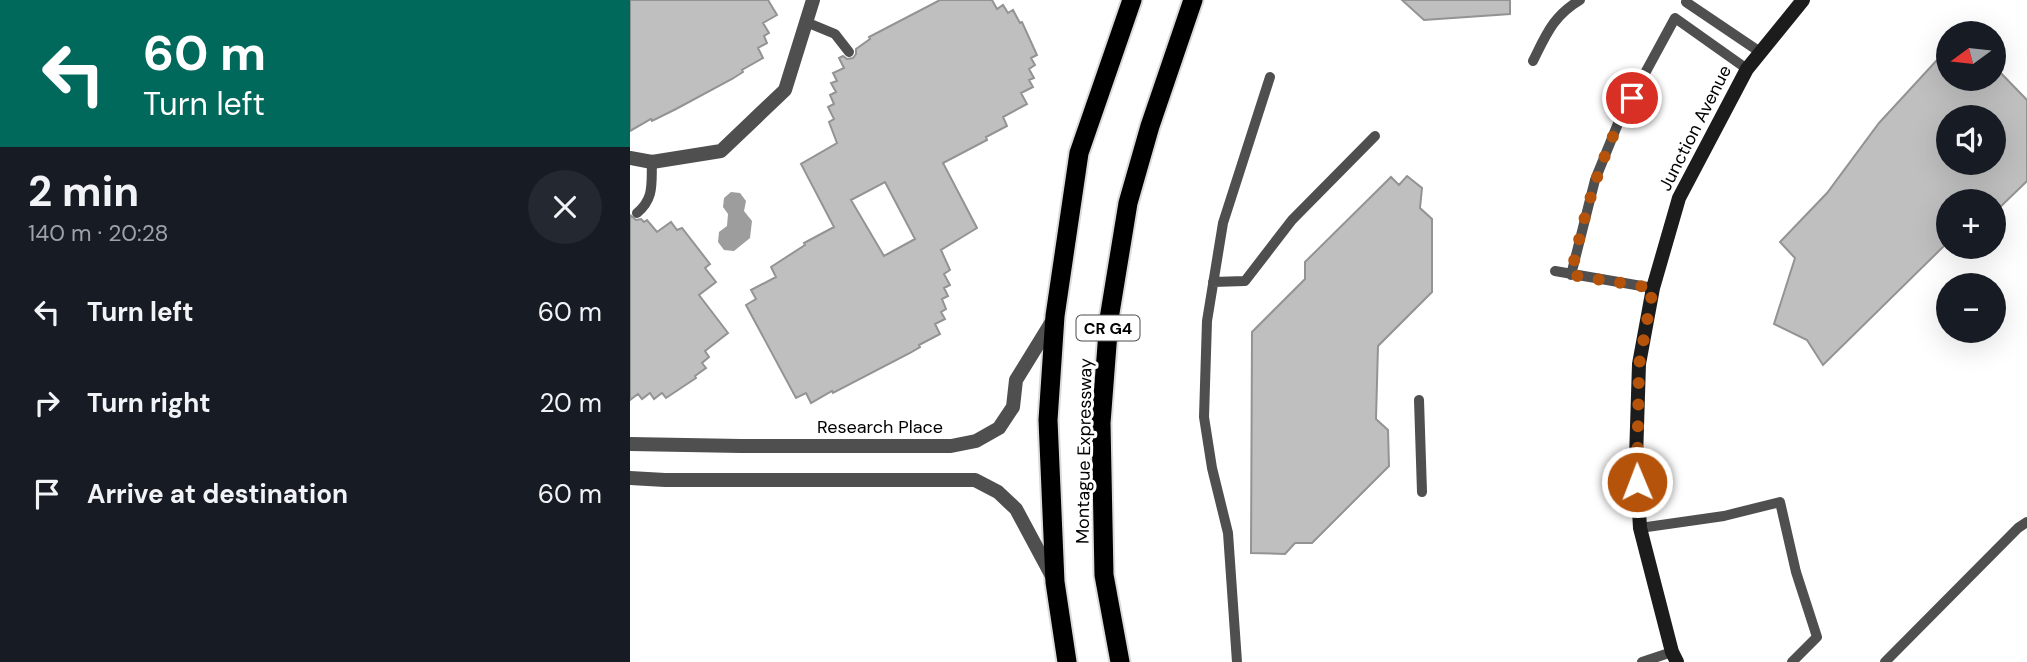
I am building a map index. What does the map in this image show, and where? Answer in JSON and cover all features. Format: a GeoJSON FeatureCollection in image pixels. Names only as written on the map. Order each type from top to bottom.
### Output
{"type":"FeatureCollection","features":[{"type":"Feature","properties":{"kind":"highway","name":"Montague Expressway"},"geometry":{"type":"LineString","coordinates":[[1068,662],[1055,582],[1048,420],[1055,316],[1079,153],[1132,0]]}},
{"type":"Feature","properties":{"kind":"highway","name":"Montague Expressway"},"geometry":{"type":"LineString","coordinates":[[1120,662],[1104,575],[1101,423],[1109,319],[1128,203],[1150,126],[1193,0]]}},
{"type":"Feature","properties":{"kind":"main road","name":"Junction Avenue"},"geometry":{"type":"LineString","coordinates":[[1674,657],[1640,528],[1636,458],[1639,365],[1653,288],[1679,198],[1747,69],[1803,0]]}},
{"type":"Feature","properties":{"kind":"street"},"geometry":{"type":"LineString","coordinates":[[630,158],[652,162],[721,151],[785,90],[813,0]]}},
{"type":"Feature","properties":{"kind":"street","name":"Research Place"},"geometry":{"type":"LineString","coordinates":[[630,444],[951,446],[976,441],[999,428],[1013,407],[1016,380],[1055,316]]}},
{"type":"Feature","properties":{"kind":"street"},"geometry":{"type":"LineString","coordinates":[[630,478],[665,481],[975,480],[998,492],[1016,509],[1055,582]]}},
{"type":"Feature","properties":{"kind":"lane"},"geometry":{"type":"LineString","coordinates":[[1533,61],[1551,25],[1564,9],[1580,0]]}},
{"type":"Feature","properties":{"kind":"lane"},"geometry":{"type":"LineString","coordinates":[[1686,2],[1760,52]]}},
{"type":"Feature","properties":{"kind":"lane"},"geometry":{"type":"LineString","coordinates":[[1571,275],[1595,180],[1619,121],[1675,18],[1747,69]]}},
{"type":"Feature","properties":{"kind":"lane"},"geometry":{"type":"LineString","coordinates":[[806,22],[835,34],[849,52]]}},
{"type":"Feature","properties":{"kind":"lane"},"geometry":{"type":"LineString","coordinates":[[1237,662],[1228,533],[1212,468],[1204,417],[1207,321],[1223,223],[1270,76]]}},
{"type":"Feature","properties":{"kind":"lane"},"geometry":{"type":"LineString","coordinates":[[1213,282],[1245,281],[1292,220],[1376,136]]}},
{"type":"Feature","properties":{"kind":"lane"},"geometry":{"type":"LineString","coordinates":[[637,213],[651,198],[652,162]]}},
{"type":"Feature","properties":{"kind":"lane"},"geometry":{"type":"LineString","coordinates":[[1555,271],[1653,288]]}},
{"type":"Feature","properties":{"kind":"lane"},"geometry":{"type":"LineString","coordinates":[[1419,400],[1422,492]]}},
{"type":"Feature","properties":{"kind":"lane"},"geometry":{"type":"LineString","coordinates":[[1640,528],[1724,516],[1780,502],[1796,572],[1817,637],[1792,662]]}},
{"type":"Feature","properties":{"kind":"lane"},"geometry":{"type":"LineString","coordinates":[[1885,662],[2027,522]]}},
{"type":"Feature","properties":{"kind":"lane"},"geometry":{"type":"LineString","coordinates":[[1642,662],[1674,657]]}},
{"type":"Feature","properties":{"kind":"shaded area"},"geometry":{"type":"Polygon","coordinates":[[[731,192],[740,193],[746,201],[744,211],[752,221],[750,238],[734,251],[724,250],[718,242],[719,232],[727,226],[728,214],[723,207],[724,198],[731,192]]]}},
{"type":"Feature","properties":{"kind":"building"},"geometry":{"type":"Polygon","coordinates":[[[630,0],[768,0],[777,15],[763,23],[769,33],[764,36],[767,43],[758,48],[763,58],[732,79],[630,131],[630,0]]]}},
{"type":"Feature","properties":{"kind":"building"},"geometry":{"type":"Polygon","coordinates":[[[940,0],[992,0],[997,9],[1003,5],[1008,13],[1013,10],[1020,23],[1022,22],[1037,55],[1031,58],[1035,65],[1029,69],[1034,78],[1029,80],[1033,87],[1021,93],[1027,104],[1003,117],[1007,126],[986,137],[987,140],[943,163],[977,228],[941,250],[950,270],[944,274],[950,285],[944,288],[948,296],[942,299],[946,309],[941,312],[945,319],[935,324],[940,334],[910,353],[811,403],[806,393],[796,398],[746,305],[756,299],[751,290],[776,277],[771,267],[805,245],[804,243],[834,227],[801,164],[837,143],[829,122],[834,119],[828,107],[834,104],[830,95],[836,92],[831,83],[837,81],[833,73],[844,68],[839,58],[853,58],[856,49],[870,39],[869,37],[940,0]],[[885,182],[851,200],[884,256],[915,239],[885,182]]]}},
{"type":"Feature","properties":{"kind":"building"},"geometry":{"type":"Polygon","coordinates":[[[1402,0],[1510,0],[1510,14],[1424,20],[1402,0]]]}},
{"type":"Feature","properties":{"kind":"building"},"geometry":{"type":"Polygon","coordinates":[[[1936,61],[1936,91],[2006,91],[2006,78],[2027,100],[2027,181],[2006,201],[2006,189],[1936,189],[1936,254],[1823,365],[1807,340],[1774,324],[1795,258],[1780,242],[1827,193],[1879,123],[1936,61]]]}},
{"type":"Feature","properties":{"kind":"building"},"geometry":{"type":"Polygon","coordinates":[[[1407,176],[1422,188],[1420,208],[1432,219],[1432,292],[1378,346],[1376,419],[1388,430],[1389,466],[1312,543],[1295,543],[1285,554],[1251,553],[1252,332],[1305,279],[1305,262],[1391,177],[1399,185],[1407,176]]]}},
{"type":"Feature","properties":{"kind":"building"},"geometry":{"type":"Polygon","coordinates":[[[630,215],[636,220],[647,220],[657,232],[671,222],[677,230],[682,228],[710,264],[705,268],[716,282],[699,295],[728,333],[705,351],[709,357],[702,363],[706,368],[666,398],[662,393],[654,399],[650,393],[642,399],[638,394],[630,400],[630,215]]]}},
{"type":"Feature","properties":{"kind":"route"},"geometry":{"type":"LineString","coordinates":[[1632,98],[1619,121],[1595,180],[1571,275],[1653,288],[1639,365],[1637,482]]}}]}
